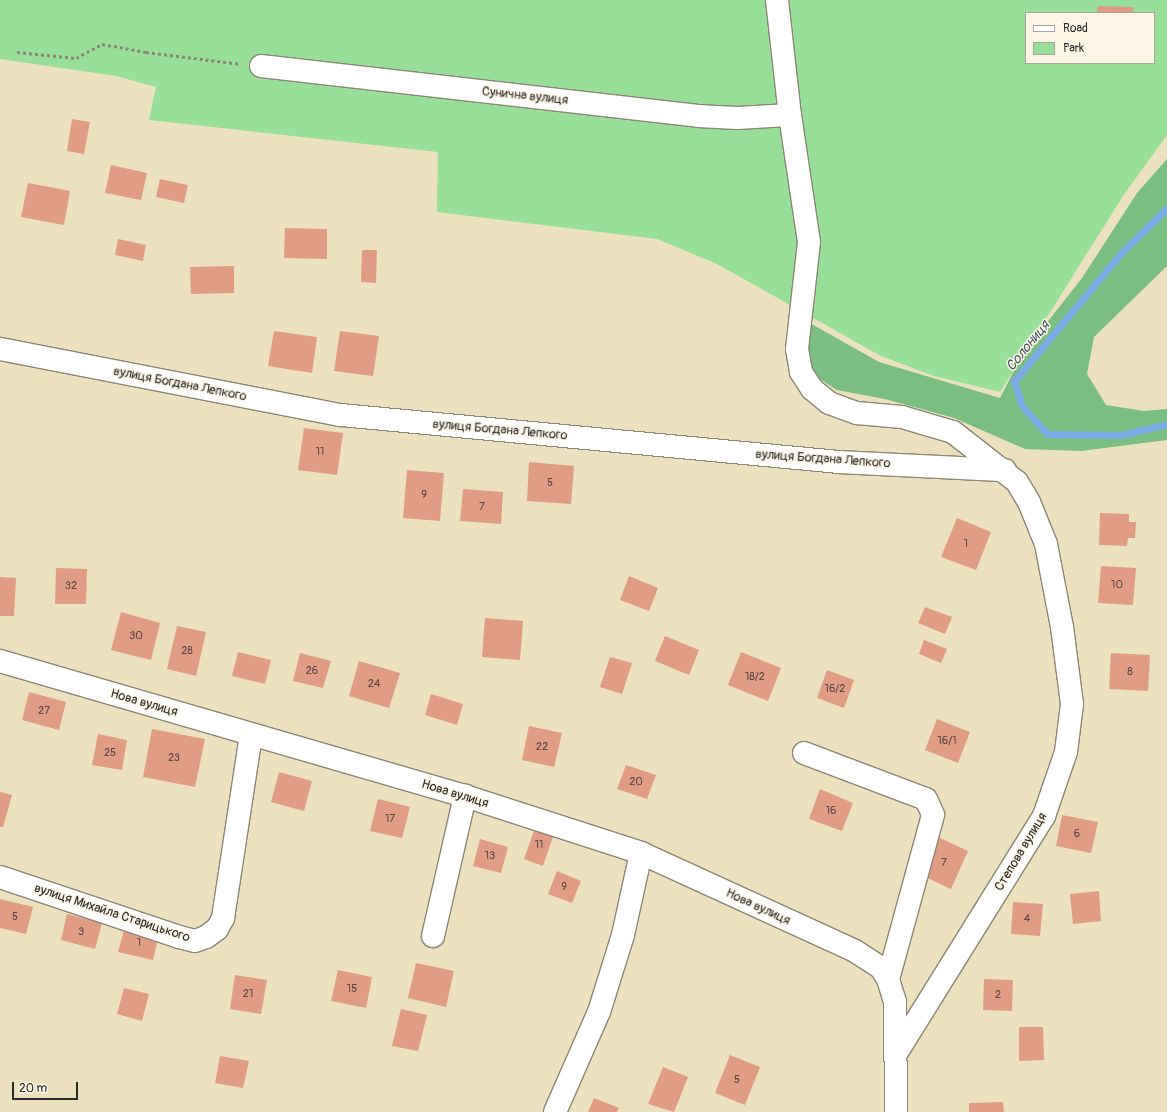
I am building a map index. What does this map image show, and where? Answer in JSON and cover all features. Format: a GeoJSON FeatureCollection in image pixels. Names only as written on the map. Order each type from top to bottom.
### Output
{"type":"FeatureCollection","features":[{"type":"Feature","properties":{"kind":"street","name":"Степова вулиця"},"geometry":{"type":"LineString","coordinates":[[778,0],[790,115],[809,242],[797,349],[801,372],[812,388],[829,403],[856,412],[902,418],[953,432],[1005,470],[1017,482],[1029,502],[1046,544],[1062,628],[1072,704],[1066,752],[1044,816],[896,1054]]}},
{"type":"Feature","properties":{"kind":"street","name":"Сунична вулиця"},"geometry":{"type":"LineString","coordinates":[[261,66],[698,116],[737,118],[790,115]]}},
{"type":"Feature","properties":{"kind":"street","name":"вулиця Богдана Лепкого"},"geometry":{"type":"LineString","coordinates":[[0,349],[341,415],[839,462],[1005,470]]}},
{"type":"Feature","properties":{"kind":"street","name":"Нова вулиця"},"geometry":{"type":"LineString","coordinates":[[0,661],[465,796],[641,853],[855,951],[881,968],[888,979],[895,1002],[896,1112]]}},
{"type":"Feature","properties":{"kind":"street","name":"вулиця Михайла Старицького"},"geometry":{"type":"LineString","coordinates":[[0,877],[179,937],[195,941],[206,937],[217,929],[223,918],[251,735]]}},
{"type":"Feature","properties":{"kind":"street"},"geometry":{"type":"LineString","coordinates":[[804,753],[926,799],[933,816],[888,979]]}},
{"type":"Feature","properties":{"kind":"street"},"geometry":{"type":"LineString","coordinates":[[433,936],[465,796]]}},
{"type":"Feature","properties":{"kind":"street"},"geometry":{"type":"LineString","coordinates":[[554,1112],[599,1012],[623,935],[641,853]]}},
{"type":"Feature","properties":{"kind":"path"},"geometry":{"type":"LineString","coordinates":[[17,52],[76,58],[102,44],[146,52],[261,66]]}},
{"type":"Feature","properties":{"kind":"green space"},"geometry":{"type":"Polygon","coordinates":[[[0,0],[1167,0],[1167,135],[1123,196],[1000,392],[934,376],[881,356],[717,264],[657,239],[437,212],[438,152],[149,120],[156,87],[116,76],[0,59],[0,0]]]}},
{"type":"Feature","properties":{"kind":"green space"},"geometry":{"type":"Polygon","coordinates":[[[1167,159],[1167,266],[1094,337],[1087,374],[1106,405],[1144,411],[1167,409],[1167,440],[1081,451],[1025,449],[954,418],[885,399],[837,390],[820,379],[808,363],[808,322],[879,362],[1000,398],[1023,353],[1082,278],[1137,193],[1167,159]]]}},
{"type":"Feature","properties":{"kind":"building"},"geometry":{"type":"Polygon","coordinates":[[[1098,6],[1133,7],[1133,12],[1097,12],[1098,6]]]}},
{"type":"Feature","properties":{"kind":"building"},"geometry":{"type":"Polygon","coordinates":[[[72,119],[90,122],[84,154],[67,151],[72,119]]]}},
{"type":"Feature","properties":{"kind":"building"},"geometry":{"type":"Polygon","coordinates":[[[111,165],[147,173],[141,200],[105,193],[111,165]]]}},
{"type":"Feature","properties":{"kind":"building"},"geometry":{"type":"Polygon","coordinates":[[[160,179],[188,185],[184,203],[156,197],[160,179]]]}},
{"type":"Feature","properties":{"kind":"building"},"geometry":{"type":"Polygon","coordinates":[[[28,183],[70,191],[64,225],[21,217],[28,183]]]}},
{"type":"Feature","properties":{"kind":"building"},"geometry":{"type":"Polygon","coordinates":[[[285,228],[327,229],[327,259],[284,258],[285,228]]]}},
{"type":"Feature","properties":{"kind":"building"},"geometry":{"type":"Polygon","coordinates":[[[118,239],[146,245],[143,261],[115,255],[118,239]]]}},
{"type":"Feature","properties":{"kind":"building"},"geometry":{"type":"Polygon","coordinates":[[[362,250],[377,250],[376,283],[361,282],[362,250]]]}},
{"type":"Feature","properties":{"kind":"building"},"geometry":{"type":"Polygon","coordinates":[[[234,266],[234,293],[191,294],[190,267],[234,266]]]}},
{"type":"Feature","properties":{"kind":"building"},"geometry":{"type":"Polygon","coordinates":[[[274,331],[317,337],[312,373],[268,366],[274,331]]]}},
{"type":"Feature","properties":{"kind":"building"},"geometry":{"type":"Polygon","coordinates":[[[340,331],[379,336],[373,376],[334,371],[340,331]]]}},
{"type":"Feature","properties":{"kind":"building"},"geometry":{"type":"Polygon","coordinates":[[[304,428],[343,433],[337,475],[298,470],[304,428]]]}},
{"type":"Feature","properties":{"kind":"building"},"geometry":{"type":"Polygon","coordinates":[[[529,462],[574,466],[571,504],[527,501],[529,462]]]}},
{"type":"Feature","properties":{"kind":"building"},"geometry":{"type":"Polygon","coordinates":[[[407,470],[444,473],[440,521],[403,518],[407,470]]]}},
{"type":"Feature","properties":{"kind":"building"},"geometry":{"type":"Polygon","coordinates":[[[463,489],[503,492],[501,524],[460,521],[463,489]]]}},
{"type":"Feature","properties":{"kind":"building"},"geometry":{"type":"Polygon","coordinates":[[[1100,513],[1129,514],[1129,522],[1136,522],[1135,538],[1128,538],[1127,546],[1099,545],[1100,513]]]}},
{"type":"Feature","properties":{"kind":"building"},"geometry":{"type":"Polygon","coordinates":[[[957,518],[991,532],[976,570],[941,557],[957,518]]]}},
{"type":"Feature","properties":{"kind":"building"},"geometry":{"type":"Polygon","coordinates":[[[1101,566],[1136,568],[1133,605],[1098,603],[1101,566]]]}},
{"type":"Feature","properties":{"kind":"building"},"geometry":{"type":"Polygon","coordinates":[[[56,568],[87,569],[86,604],[55,604],[56,568]]]}},
{"type":"Feature","properties":{"kind":"building"},"geometry":{"type":"Polygon","coordinates":[[[629,576],[658,588],[649,611],[620,600],[629,576]]]}},
{"type":"Feature","properties":{"kind":"building"},"geometry":{"type":"Polygon","coordinates":[[[0,577],[16,578],[14,616],[0,616],[0,577]]]}},
{"type":"Feature","properties":{"kind":"building"},"geometry":{"type":"Polygon","coordinates":[[[925,607],[952,617],[945,634],[918,623],[925,607]]]}},
{"type":"Feature","properties":{"kind":"building"},"geometry":{"type":"Polygon","coordinates":[[[121,612],[160,623],[151,660],[111,650],[121,612]]]}},
{"type":"Feature","properties":{"kind":"building"},"geometry":{"type":"Polygon","coordinates":[[[485,618],[523,621],[520,660],[482,657],[485,618]]]}},
{"type":"Feature","properties":{"kind":"building"},"geometry":{"type":"Polygon","coordinates":[[[177,626],[206,632],[196,676],[167,669],[177,626]]]}},
{"type":"Feature","properties":{"kind":"building"},"geometry":{"type":"Polygon","coordinates":[[[665,636],[699,650],[689,675],[655,661],[665,636]]]}},
{"type":"Feature","properties":{"kind":"building"},"geometry":{"type":"Polygon","coordinates":[[[924,640],[947,649],[941,663],[919,654],[924,640]]]}},
{"type":"Feature","properties":{"kind":"building"},"geometry":{"type":"Polygon","coordinates":[[[238,652],[271,660],[265,684],[232,676],[238,652]]]}},
{"type":"Feature","properties":{"kind":"building"},"geometry":{"type":"Polygon","coordinates":[[[741,652],[781,668],[768,701],[728,685],[741,652]]]}},
{"type":"Feature","properties":{"kind":"building"},"geometry":{"type":"Polygon","coordinates":[[[300,653],[331,661],[323,688],[293,681],[300,653]]]}},
{"type":"Feature","properties":{"kind":"building"},"geometry":{"type":"Polygon","coordinates":[[[1111,653],[1150,655],[1148,691],[1109,689],[1111,653]]]}},
{"type":"Feature","properties":{"kind":"building"},"geometry":{"type":"Polygon","coordinates":[[[610,657],[632,663],[622,694],[600,687],[610,657]]]}},
{"type":"Feature","properties":{"kind":"building"},"geometry":{"type":"Polygon","coordinates":[[[359,661],[400,673],[389,708],[349,696],[359,661]]]}},
{"type":"Feature","properties":{"kind":"building"},"geometry":{"type":"Polygon","coordinates":[[[827,670],[854,680],[844,708],[817,698],[827,670]]]}},
{"type":"Feature","properties":{"kind":"building"},"geometry":{"type":"Polygon","coordinates":[[[29,692],[66,702],[59,730],[22,720],[29,692]]]}},
{"type":"Feature","properties":{"kind":"building"},"geometry":{"type":"Polygon","coordinates":[[[431,694],[463,704],[457,725],[425,715],[431,694]]]}},
{"type":"Feature","properties":{"kind":"building"},"geometry":{"type":"Polygon","coordinates":[[[937,719],[970,732],[958,763],[925,750],[937,719]]]}},
{"type":"Feature","properties":{"kind":"building"},"geometry":{"type":"Polygon","coordinates":[[[529,726],[562,733],[554,767],[522,760],[529,726]]]}},
{"type":"Feature","properties":{"kind":"building"},"geometry":{"type":"Polygon","coordinates":[[[152,729],[205,739],[195,787],[143,777],[152,729]]]}},
{"type":"Feature","properties":{"kind":"building"},"geometry":{"type":"Polygon","coordinates":[[[98,734],[127,740],[122,770],[92,765],[98,734]]]}},
{"type":"Feature","properties":{"kind":"building"},"geometry":{"type":"Polygon","coordinates":[[[626,765],[656,775],[647,799],[617,789],[626,765]]]}},
{"type":"Feature","properties":{"kind":"building"},"geometry":{"type":"Polygon","coordinates":[[[279,772],[312,781],[304,811],[271,802],[279,772]]]}},
{"type":"Feature","properties":{"kind":"building"},"geometry":{"type":"Polygon","coordinates":[[[820,789],[853,803],[842,831],[809,819],[820,789]]]}},
{"type":"Feature","properties":{"kind":"building"},"geometry":{"type":"Polygon","coordinates":[[[0,792],[12,795],[3,827],[0,827],[0,792]]]}},
{"type":"Feature","properties":{"kind":"building"},"geometry":{"type":"Polygon","coordinates":[[[378,799],[410,807],[402,838],[370,831],[378,799]]]}},
{"type":"Feature","properties":{"kind":"building"},"geometry":{"type":"Polygon","coordinates":[[[1062,815],[1098,822],[1091,853],[1056,846],[1062,815]]]}},
{"type":"Feature","properties":{"kind":"building"},"geometry":{"type":"Polygon","coordinates":[[[536,825],[555,831],[543,866],[524,859],[536,825]]]}},
{"type":"Feature","properties":{"kind":"building"},"geometry":{"type":"Polygon","coordinates":[[[938,837],[968,851],[951,889],[921,875],[938,837]]]}},
{"type":"Feature","properties":{"kind":"building"},"geometry":{"type":"Polygon","coordinates":[[[480,839],[508,847],[501,873],[473,866],[480,839]]]}},
{"type":"Feature","properties":{"kind":"building"},"geometry":{"type":"Polygon","coordinates":[[[557,871],[581,881],[572,903],[548,894],[557,871]]]}},
{"type":"Feature","properties":{"kind":"building"},"geometry":{"type":"Polygon","coordinates":[[[1099,891],[1101,921],[1073,924],[1070,894],[1099,891]]]}},
{"type":"Feature","properties":{"kind":"building"},"geometry":{"type":"Polygon","coordinates":[[[0,899],[33,907],[26,934],[0,928],[0,899]]]}},
{"type":"Feature","properties":{"kind":"building"},"geometry":{"type":"Polygon","coordinates":[[[1013,902],[1043,904],[1040,936],[1011,934],[1013,902]]]}},
{"type":"Feature","properties":{"kind":"building"},"geometry":{"type":"Polygon","coordinates":[[[67,914],[102,923],[95,949],[61,940],[67,914]]]}},
{"type":"Feature","properties":{"kind":"building"},"geometry":{"type":"Polygon","coordinates":[[[125,926],[159,934],[153,960],[118,952],[125,926]]]}},
{"type":"Feature","properties":{"kind":"building"},"geometry":{"type":"Polygon","coordinates":[[[416,963],[454,971],[446,1007],[408,998],[416,963]]]}},
{"type":"Feature","properties":{"kind":"building"},"geometry":{"type":"Polygon","coordinates":[[[338,970],[372,977],[366,1008],[331,1001],[338,970]]]}},
{"type":"Feature","properties":{"kind":"building"},"geometry":{"type":"Polygon","coordinates":[[[235,975],[267,980],[261,1014],[230,1009],[235,975]]]}},
{"type":"Feature","properties":{"kind":"building"},"geometry":{"type":"Polygon","coordinates":[[[984,979],[1013,980],[1012,1011],[983,1010],[984,979]]]}},
{"type":"Feature","properties":{"kind":"building"},"geometry":{"type":"Polygon","coordinates":[[[124,988],[149,994],[142,1021],[117,1014],[124,988]]]}},
{"type":"Feature","properties":{"kind":"building"},"geometry":{"type":"Polygon","coordinates":[[[401,1009],[427,1015],[418,1051],[392,1046],[401,1009]]]}},
{"type":"Feature","properties":{"kind":"building"},"geometry":{"type":"Polygon","coordinates":[[[1019,1027],[1043,1027],[1044,1060],[1019,1061],[1019,1027]]]}},
{"type":"Feature","properties":{"kind":"building"},"geometry":{"type":"Polygon","coordinates":[[[730,1055],[760,1067],[745,1105],[715,1093],[730,1055]]]}},
{"type":"Feature","properties":{"kind":"building"},"geometry":{"type":"Polygon","coordinates":[[[220,1056],[249,1061],[243,1088],[215,1083],[220,1056]]]}},
{"type":"Feature","properties":{"kind":"building"},"geometry":{"type":"Polygon","coordinates":[[[663,1067],[688,1077],[674,1112],[648,1104],[663,1067]]]}},
{"type":"Feature","properties":{"kind":"building"},"geometry":{"type":"Polygon","coordinates":[[[594,1098],[619,1108],[617,1112],[588,1112],[594,1098]]]}},
{"type":"Feature","properties":{"kind":"building"},"geometry":{"type":"Polygon","coordinates":[[[1003,1102],[1004,1112],[969,1112],[969,1103],[1003,1102]]]}},
{"type":"Feature","properties":{"kind":"waterway","name":"Солониця"},"geometry":{"type":"LineString","coordinates":[[1167,208],[1122,252],[1014,381],[1022,406],[1047,434],[1121,435],[1167,424]]}}]}
